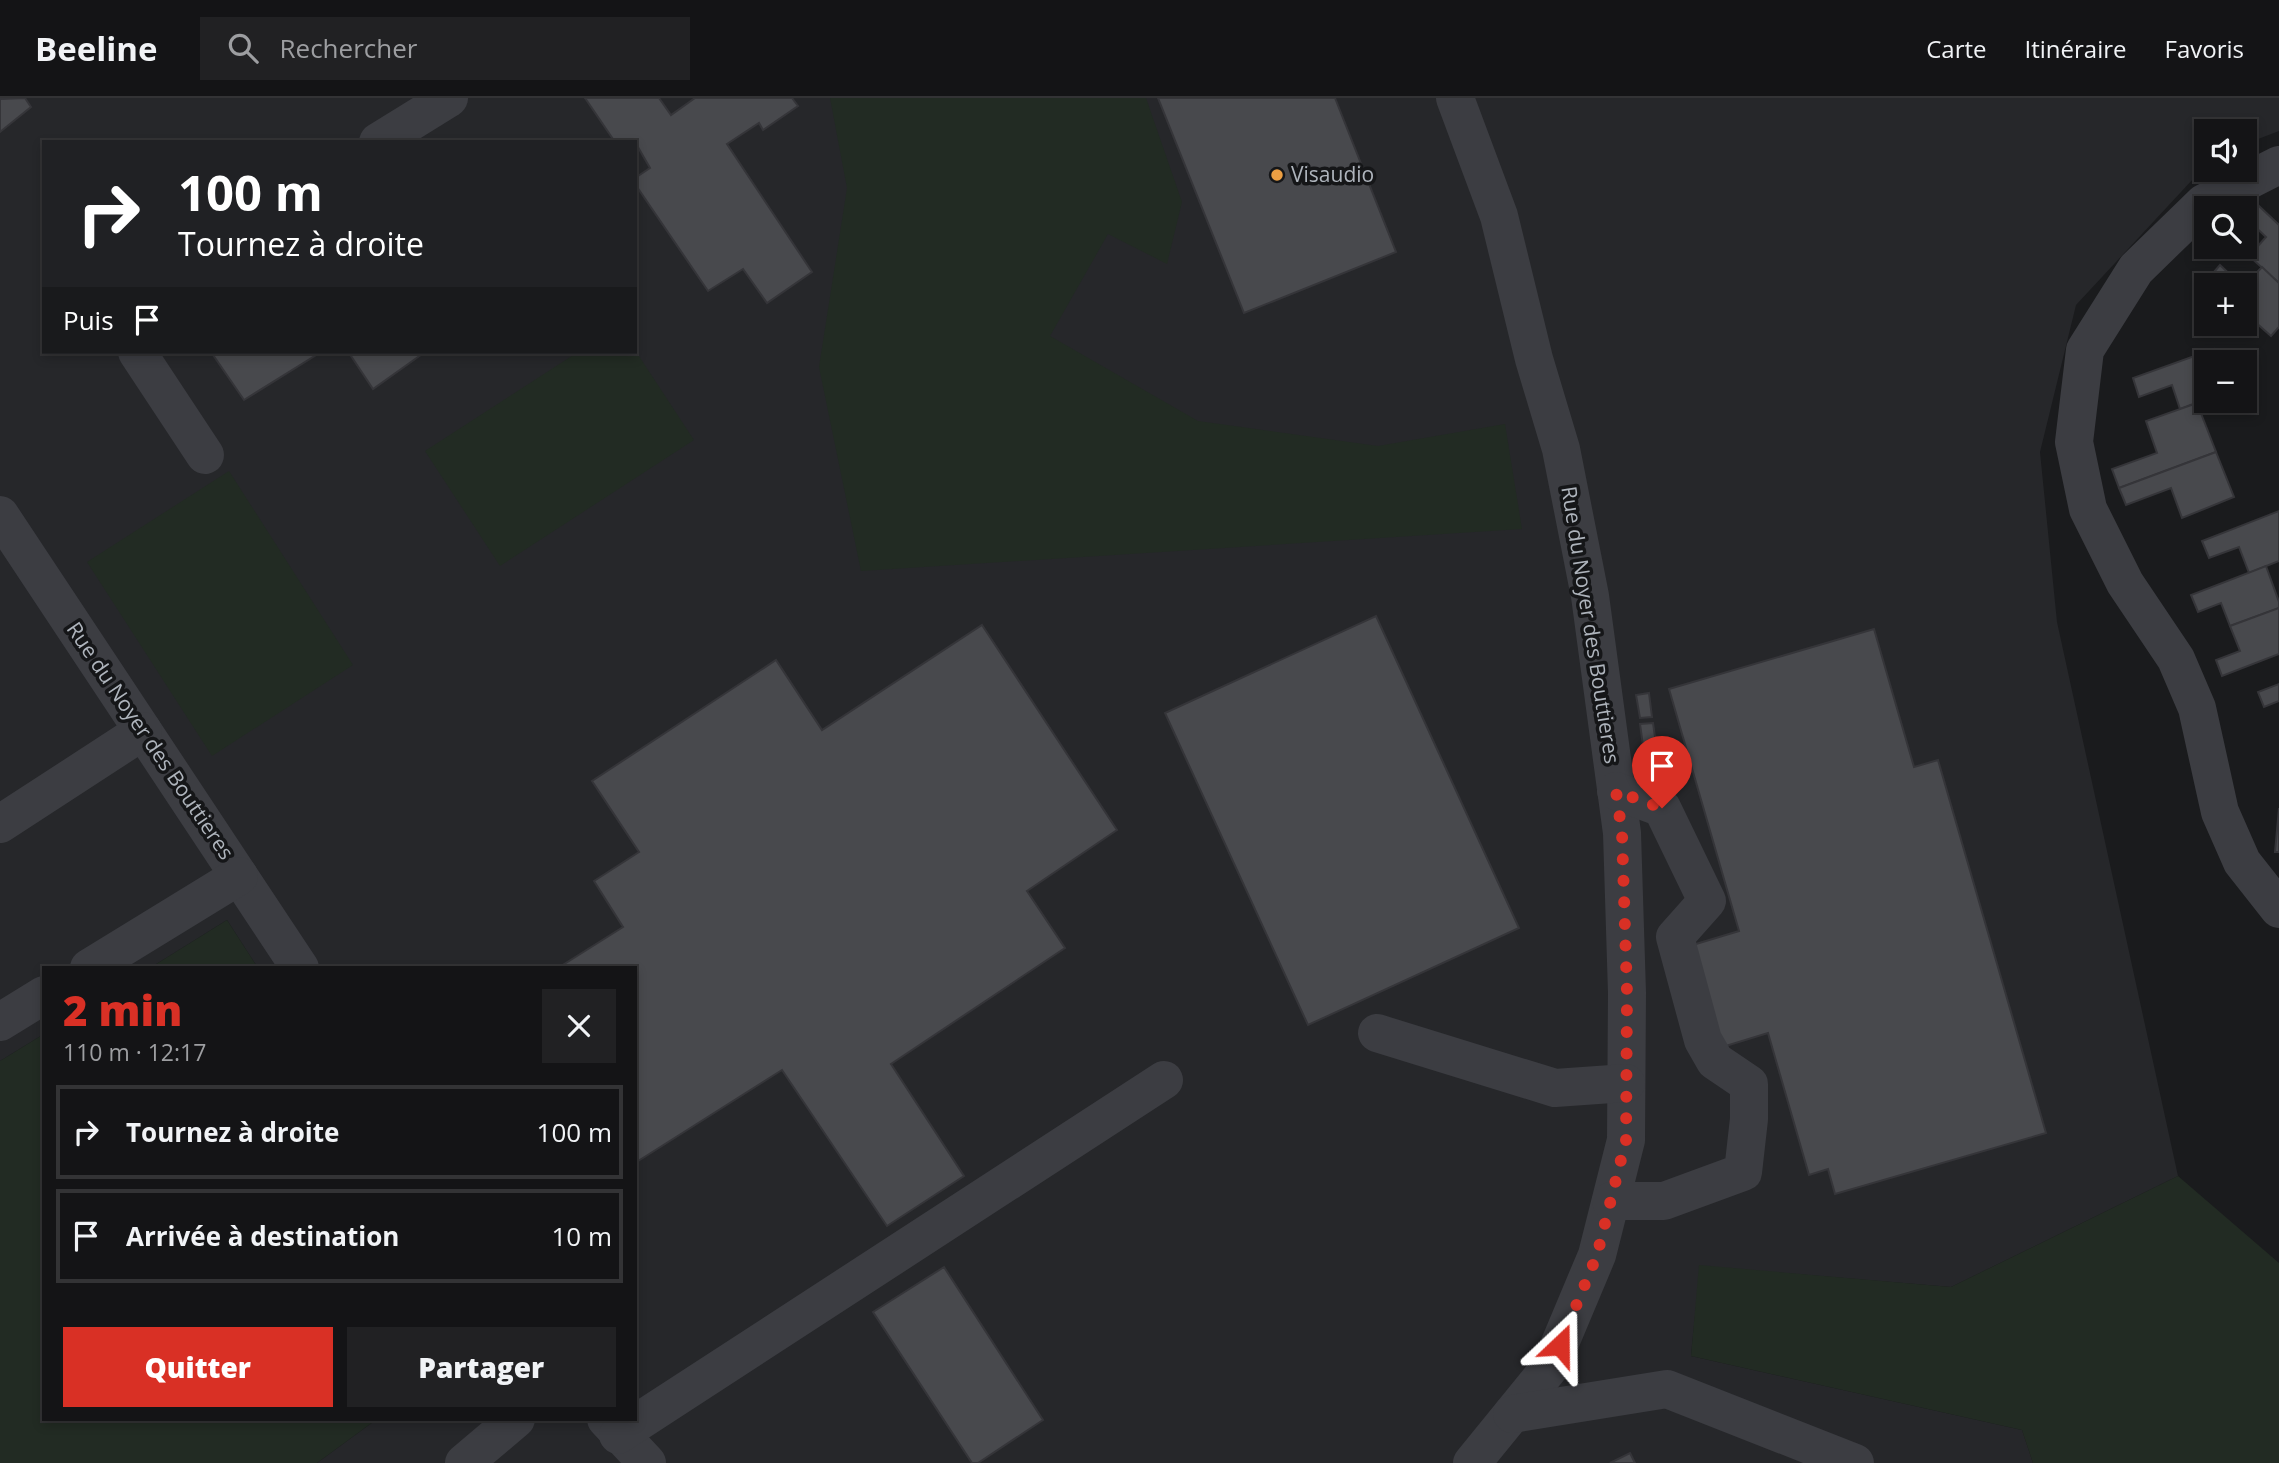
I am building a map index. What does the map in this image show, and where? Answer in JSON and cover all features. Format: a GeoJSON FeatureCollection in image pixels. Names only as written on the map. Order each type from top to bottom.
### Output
{"type":"FeatureCollection","features":[{"type":"Feature","properties":{"kind":"street"},"geometry":{"type":"LineString","coordinates":[[381,140],[449,98]]}},
{"type":"Feature","properties":{"kind":"street","name":"Rue du Noyer des Bouttieres"},"geometry":{"type":"LineString","coordinates":[[1455,98],[1499,216],[1534,359],[1561,449],[1590,596],[1622,833],[1627,993],[1626,1140],[1597,1255],[1550,1367],[1472,1463]]}},
{"type":"Feature","properties":{"kind":"street"},"geometry":{"type":"LineString","coordinates":[[2279,165],[2204,204],[2136,270],[2085,350],[2074,442],[2088,509],[2124,583],[2176,659],[2197,708],[2220,812],[2242,862],[2279,909]]}},
{"type":"Feature","properties":{"kind":"street"},"geometry":{"type":"LineString","coordinates":[[138,354],[205,455]]}},
{"type":"Feature","properties":{"kind":"street","name":"Rue du Noyer des Bouttieres"},"geometry":{"type":"LineString","coordinates":[[0,515],[299,966]]}},
{"type":"Feature","properties":{"kind":"street"},"geometry":{"type":"LineString","coordinates":[[0,824],[143,731]]}},
{"type":"Feature","properties":{"kind":"street"},"geometry":{"type":"LineString","coordinates":[[1611,1201],[1664,1201],[1743,1172],[1749,1119],[1749,1084],[1715,1061],[1703,1040],[1675,937],[1707,901],[1662,808],[1616,791]]}},
{"type":"Feature","properties":{"kind":"street"},"geometry":{"type":"LineString","coordinates":[[92,966],[239,876]]}},
{"type":"Feature","properties":{"kind":"street"},"geometry":{"type":"LineString","coordinates":[[0,1022],[42,996]]}},
{"type":"Feature","properties":{"kind":"street"},"geometry":{"type":"LineString","coordinates":[[1377,1033],[1555,1088],[1626,1083]]}},
{"type":"Feature","properties":{"kind":"street"},"geometry":{"type":"LineString","coordinates":[[637,1411],[1164,1080]]}},
{"type":"Feature","properties":{"kind":"street"},"geometry":{"type":"LineString","coordinates":[[1512,1414],[1667,1389],[1855,1463]]}},
{"type":"Feature","properties":{"kind":"street"},"geometry":{"type":"LineString","coordinates":[[464,1463],[514,1421]]}},
{"type":"Feature","properties":{"kind":"street"},"geometry":{"type":"LineString","coordinates":[[612,1427],[647,1463]]}},
{"type":"Feature","properties":{"kind":"shaded area"},"geometry":{"type":"Polygon","coordinates":[[[0,98],[2279,98],[2279,131],[2257,139],[2257,119],[2194,119],[2194,178],[2076,305],[2040,452],[2057,622],[2178,1176],[1951,1287],[1700,1266],[1691,1356],[2022,1430],[2033,1463],[317,1463],[374,1421],[637,1421],[637,966],[257,966],[227,920],[153,966],[42,966],[42,1035],[0,1061],[0,98]]]}},
{"type":"Feature","properties":{"kind":"shaded area"},"geometry":{"type":"Polygon","coordinates":[[[830,98],[1146,98],[1182,202],[1167,264],[1108,234],[1050,336],[1198,421],[1378,446],[1505,424],[1522,529],[861,571],[819,367],[847,188],[830,98]]]}},
{"type":"Feature","properties":{"kind":"shaded area"},"geometry":{"type":"Polygon","coordinates":[[[637,353],[694,440],[500,566],[425,451],[575,354],[637,353]]]}},
{"type":"Feature","properties":{"kind":"shaded area"},"geometry":{"type":"Polygon","coordinates":[[[229,471],[353,665],[212,756],[87,562],[229,471]]]}},
{"type":"Feature","properties":{"kind":"shaded area"},"geometry":{"type":"Polygon","coordinates":[[[227,920],[257,966],[153,966],[227,920]]]}},
{"type":"Feature","properties":{"kind":"shaded area"},"geometry":{"type":"Polygon","coordinates":[[[42,1035],[42,1421],[374,1421],[317,1463],[0,1463],[0,1061],[42,1035]]]}},
{"type":"Feature","properties":{"kind":"shaded area"},"geometry":{"type":"Polygon","coordinates":[[[2178,1176],[2279,1263],[2279,1463],[2033,1463],[2022,1430],[1691,1356],[1699,1265],[1951,1287],[2178,1176]]]}},
{"type":"Feature","properties":{"kind":"building"},"geometry":{"type":"Polygon","coordinates":[[[25,98],[31,107],[0,132],[0,99],[25,98]]]}},
{"type":"Feature","properties":{"kind":"building"},"geometry":{"type":"Polygon","coordinates":[[[585,98],[659,98],[671,115],[695,98],[792,98],[798,106],[763,130],[759,123],[727,144],[812,272],[767,303],[743,269],[708,291],[637,187],[637,177],[650,168],[637,145],[637,140],[614,140],[585,98]]]}},
{"type":"Feature","properties":{"kind":"building","name":"Visaudio"},"geometry":{"type":"Polygon","coordinates":[[[1158,98],[1335,98],[1396,252],[1244,313],[1158,98]]]}},
{"type":"Feature","properties":{"kind":"building"},"geometry":{"type":"Polygon","coordinates":[[[2259,206],[2279,225],[2279,283],[2252,259],[2257,259],[2257,247],[2266,237],[2257,228],[2259,206]]]}},
{"type":"Feature","properties":{"kind":"building"},"geometry":{"type":"Polygon","coordinates":[[[2220,265],[2228,273],[2213,273],[2220,265]]]}},
{"type":"Feature","properties":{"kind":"building"},"geometry":{"type":"Polygon","coordinates":[[[2262,267],[2279,283],[2279,327],[2271,336],[2257,324],[2256,273],[2262,267]]]}},
{"type":"Feature","properties":{"kind":"building"},"geometry":{"type":"Polygon","coordinates":[[[212,354],[318,354],[244,400],[212,354]]]}},
{"type":"Feature","properties":{"kind":"building"},"geometry":{"type":"Polygon","coordinates":[[[350,354],[422,354],[373,389],[350,354]]]}},
{"type":"Feature","properties":{"kind":"building"},"geometry":{"type":"Polygon","coordinates":[[[2194,356],[2194,404],[2180,409],[2172,385],[2139,397],[2133,378],[2194,356]]]}},
{"type":"Feature","properties":{"kind":"building"},"geometry":{"type":"Polygon","coordinates":[[[2194,404],[2194,413],[2201,413],[2216,452],[2119,488],[2112,469],[2157,453],[2146,421],[2194,404]]]}},
{"type":"Feature","properties":{"kind":"building"},"geometry":{"type":"Polygon","coordinates":[[[2216,452],[2234,497],[2182,518],[2171,488],[2126,505],[2119,488],[2216,452]]]}},
{"type":"Feature","properties":{"kind":"building"},"geometry":{"type":"Polygon","coordinates":[[[2279,511],[2279,561],[2249,573],[2239,547],[2209,558],[2202,541],[2279,511]]]}},
{"type":"Feature","properties":{"kind":"building"},"geometry":{"type":"Polygon","coordinates":[[[2266,566],[2279,608],[2230,626],[2221,603],[2198,612],[2191,595],[2266,566]]]}},
{"type":"Feature","properties":{"kind":"building"},"geometry":{"type":"Polygon","coordinates":[[[2279,608],[2279,654],[2222,676],[2216,660],[2240,651],[2230,626],[2279,608]]]}},
{"type":"Feature","properties":{"kind":"building"},"geometry":{"type":"Polygon","coordinates":[[[1376,616],[1519,928],[1308,1025],[1165,713],[1376,616]]]}},
{"type":"Feature","properties":{"kind":"building"},"geometry":{"type":"Polygon","coordinates":[[[982,625],[1117,830],[1027,891],[1065,948],[891,1064],[964,1176],[887,1226],[782,1070],[637,1162],[637,966],[561,966],[623,927],[594,881],[639,852],[592,781],[776,660],[822,730],[982,625]]]}},
{"type":"Feature","properties":{"kind":"building"},"geometry":{"type":"Polygon","coordinates":[[[1874,629],[1914,767],[1938,760],[2046,1133],[1835,1194],[1828,1169],[1809,1175],[1768,1033],[1716,1049],[1686,947],[1739,931],[1669,689],[1874,629]]]}},
{"type":"Feature","properties":{"kind":"building"},"geometry":{"type":"Polygon","coordinates":[[[2279,684],[2279,701],[2264,707],[2258,692],[2279,684]]]}},
{"type":"Feature","properties":{"kind":"building"},"geometry":{"type":"Polygon","coordinates":[[[1649,693],[1652,717],[1640,718],[1636,695],[1649,693]]]}},
{"type":"Feature","properties":{"kind":"building"},"geometry":{"type":"Polygon","coordinates":[[[1653,723],[1656,744],[1643,746],[1640,724],[1653,723]]]}},
{"type":"Feature","properties":{"kind":"building"},"geometry":{"type":"Polygon","coordinates":[[[2279,808],[2279,852],[2275,852],[2279,808]]]}},
{"type":"Feature","properties":{"kind":"building"},"geometry":{"type":"Polygon","coordinates":[[[944,1267],[1043,1420],[978,1463],[972,1463],[873,1312],[944,1267]]]}},
{"type":"Feature","properties":{"kind":"building"},"geometry":{"type":"Polygon","coordinates":[[[1630,1453],[1635,1463],[1610,1463],[1630,1453]]]}},
{"type":"Feature","properties":{"kind":"place","name":"Visaudio"},"geometry":{"type":"Point","coordinates":[1277,175]}},
{"type":"Feature","properties":{"kind":"route"},"geometry":{"type":"LineString","coordinates":[[1560,1345],[1597,1255],[1626,1140],[1627,993],[1622,833],[1616,791],[1662,808]]}}]}
